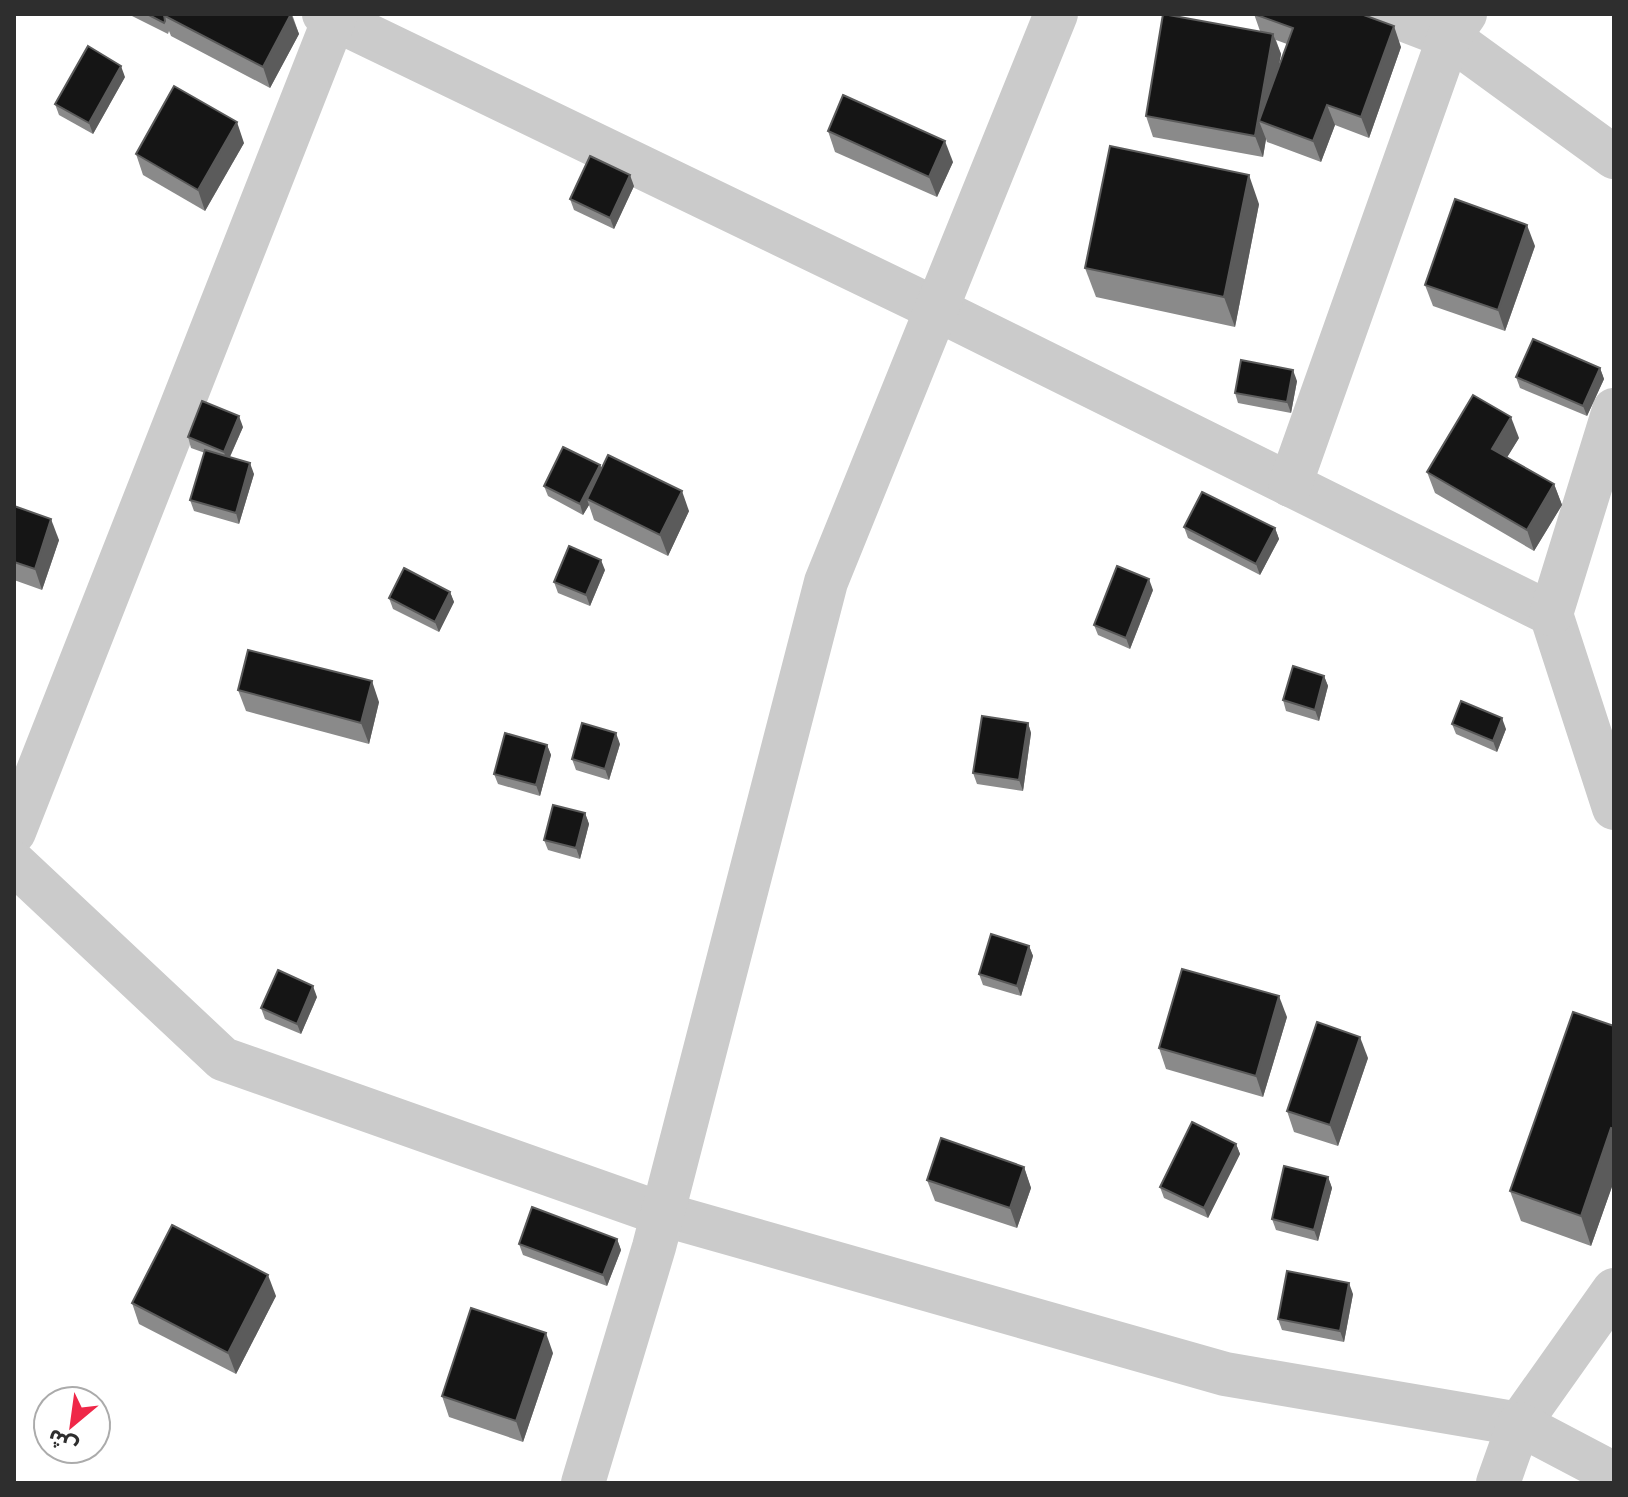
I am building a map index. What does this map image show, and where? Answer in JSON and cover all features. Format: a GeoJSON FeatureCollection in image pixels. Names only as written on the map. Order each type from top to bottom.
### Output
{"type":"FeatureCollection","features":[{"type":"Feature","properties":{"kind":"street"},"geometry":{"type":"LineString","coordinates":[[583,1483],[654,1247],[826,582],[1056,14]]}},
{"type":"Feature","properties":{"kind":"street"},"geometry":{"type":"LineString","coordinates":[[1389,14],[1457,26],[1614,157]]}},
{"type":"Feature","properties":{"kind":"street"},"geometry":{"type":"LineString","coordinates":[[14,832],[331,15],[936,309],[1551,614]]}},
{"type":"Feature","properties":{"kind":"street"},"geometry":{"type":"LineString","coordinates":[[1290,485],[1457,26]]}},
{"type":"Feature","properties":{"kind":"street"},"geometry":{"type":"LineString","coordinates":[[1614,410],[1551,614],[1614,808]]}},
{"type":"Feature","properties":{"kind":"street"},"geometry":{"type":"LineString","coordinates":[[14,863],[223,1059],[662,1214],[1225,1374],[1519,1424],[1614,1474]]}},
{"type":"Feature","properties":{"kind":"street"},"geometry":{"type":"LineString","coordinates":[[1498,1483],[1519,1424],[1614,1290]]}},
{"type":"Feature","properties":{"kind":"building"},"geometry":{"type":"Polygon","coordinates":[[[147,14],[164,14],[165,21],[164,23],[147,14]]]}},
{"type":"Feature","properties":{"kind":"building"},"geometry":{"type":"Polygon","coordinates":[[[164,14],[291,14],[263,67],[164,14]]]}},
{"type":"Feature","properties":{"kind":"building"},"geometry":{"type":"Polygon","coordinates":[[[1163,14],[1273,34],[1255,136],[1146,116],[1163,14]]]}},
{"type":"Feature","properties":{"kind":"building"},"geometry":{"type":"Polygon","coordinates":[[[1254,14],[1361,14],[1394,26],[1361,117],[1327,105],[1313,141],[1259,121],[1293,28],[1254,14]]]}},
{"type":"Feature","properties":{"kind":"building"},"geometry":{"type":"Polygon","coordinates":[[[88,46],[121,66],[89,123],[55,104],[88,46]]]}},
{"type":"Feature","properties":{"kind":"building"},"geometry":{"type":"Polygon","coordinates":[[[174,86],[237,122],[198,190],[136,154],[174,86]]]}},
{"type":"Feature","properties":{"kind":"building"},"geometry":{"type":"Polygon","coordinates":[[[843,95],[945,141],[929,177],[828,131],[843,95]]]}},
{"type":"Feature","properties":{"kind":"building"},"geometry":{"type":"Polygon","coordinates":[[[1110,146],[1249,175],[1224,297],[1085,268],[1110,146]]]}},
{"type":"Feature","properties":{"kind":"building"},"geometry":{"type":"Polygon","coordinates":[[[590,156],[630,175],[610,218],[570,199],[590,156]]]}},
{"type":"Feature","properties":{"kind":"building"},"geometry":{"type":"Polygon","coordinates":[[[1455,199],[1527,225],[1498,310],[1425,285],[1455,199]]]}},
{"type":"Feature","properties":{"kind":"building"},"geometry":{"type":"Polygon","coordinates":[[[1533,339],[1600,368],[1583,406],[1516,377],[1533,339]]]}},
{"type":"Feature","properties":{"kind":"building"},"geometry":{"type":"Polygon","coordinates":[[[1241,360],[1293,370],[1287,402],[1235,393],[1241,360]]]}},
{"type":"Feature","properties":{"kind":"building"},"geometry":{"type":"Polygon","coordinates":[[[1473,395],[1511,417],[1492,449],[1554,484],[1527,530],[1427,472],[1473,395]]]}},
{"type":"Feature","properties":{"kind":"building"},"geometry":{"type":"Polygon","coordinates":[[[202,401],[239,416],[224,452],[188,437],[202,401]]]}},
{"type":"Feature","properties":{"kind":"building"},"geometry":{"type":"Polygon","coordinates":[[[563,447],[600,465],[580,504],[544,486],[563,447]]]}},
{"type":"Feature","properties":{"kind":"building"},"geometry":{"type":"Polygon","coordinates":[[[205,450],[250,463],[236,513],[190,500],[205,450]]]}},
{"type":"Feature","properties":{"kind":"building"},"geometry":{"type":"Polygon","coordinates":[[[608,455],[682,491],[660,535],[587,499],[608,455]]]}},
{"type":"Feature","properties":{"kind":"building"},"geometry":{"type":"Polygon","coordinates":[[[1202,492],[1275,528],[1256,564],[1184,527],[1202,492]]]}},
{"type":"Feature","properties":{"kind":"building"},"geometry":{"type":"Polygon","coordinates":[[[14,506],[51,519],[35,569],[14,562],[14,506]]]}},
{"type":"Feature","properties":{"kind":"building"},"geometry":{"type":"Polygon","coordinates":[[[569,546],[601,560],[586,595],[554,582],[569,546]]]}},
{"type":"Feature","properties":{"kind":"building"},"geometry":{"type":"Polygon","coordinates":[[[1117,566],[1149,579],[1126,638],[1094,625],[1117,566]]]}},
{"type":"Feature","properties":{"kind":"building"},"geometry":{"type":"Polygon","coordinates":[[[404,568],[450,592],[435,622],[389,598],[404,568]]]}},
{"type":"Feature","properties":{"kind":"building"},"geometry":{"type":"Polygon","coordinates":[[[248,650],[372,681],[361,723],[238,690],[248,650]]]}},
{"type":"Feature","properties":{"kind":"building"},"geometry":{"type":"Polygon","coordinates":[[[1293,666],[1324,676],[1315,710],[1283,700],[1293,666]]]}},
{"type":"Feature","properties":{"kind":"building"},"geometry":{"type":"Polygon","coordinates":[[[1461,701],[1502,718],[1493,741],[1452,724],[1461,701]]]}},
{"type":"Feature","properties":{"kind":"building"},"geometry":{"type":"Polygon","coordinates":[[[982,716],[1028,723],[1019,780],[973,773],[982,716]]]}},
{"type":"Feature","properties":{"kind":"building"},"geometry":{"type":"Polygon","coordinates":[[[582,723],[616,733],[605,769],[572,759],[582,723]]]}},
{"type":"Feature","properties":{"kind":"building"},"geometry":{"type":"Polygon","coordinates":[[[505,733],[547,745],[536,785],[494,774],[505,733]]]}},
{"type":"Feature","properties":{"kind":"building"},"geometry":{"type":"Polygon","coordinates":[[[553,805],[585,813],[576,848],[544,840],[553,805]]]}},
{"type":"Feature","properties":{"kind":"building"},"geometry":{"type":"Polygon","coordinates":[[[991,934],[1029,946],[1017,986],[979,974],[991,934]]]}},
{"type":"Feature","properties":{"kind":"building"},"geometry":{"type":"Polygon","coordinates":[[[1182,969],[1279,996],[1256,1076],[1159,1048],[1182,969]]]}},
{"type":"Feature","properties":{"kind":"building"},"geometry":{"type":"Polygon","coordinates":[[[278,970],[313,986],[297,1024],[261,1008],[278,970]]]}},
{"type":"Feature","properties":{"kind":"building"},"geometry":{"type":"Polygon","coordinates":[[[1573,1012],[1614,1026],[1614,1129],[1611,1128],[1581,1216],[1510,1191],[1573,1012]]]}},
{"type":"Feature","properties":{"kind":"building"},"geometry":{"type":"Polygon","coordinates":[[[1317,1022],[1360,1037],[1330,1125],[1287,1111],[1317,1022]]]}},
{"type":"Feature","properties":{"kind":"building"},"geometry":{"type":"Polygon","coordinates":[[[1192,1122],[1236,1144],[1204,1208],[1160,1187],[1192,1122]]]}},
{"type":"Feature","properties":{"kind":"building"},"geometry":{"type":"Polygon","coordinates":[[[941,1138],[1024,1167],[1010,1208],[927,1180],[941,1138]]]}},
{"type":"Feature","properties":{"kind":"building"},"geometry":{"type":"Polygon","coordinates":[[[1284,1166],[1328,1177],[1314,1230],[1272,1219],[1284,1166]]]}},
{"type":"Feature","properties":{"kind":"building"},"geometry":{"type":"Polygon","coordinates":[[[532,1207],[617,1239],[603,1275],[519,1244],[532,1207]]]}},
{"type":"Feature","properties":{"kind":"building"},"geometry":{"type":"Polygon","coordinates":[[[172,1225],[268,1275],[228,1353],[132,1303],[172,1225]]]}},
{"type":"Feature","properties":{"kind":"building"},"geometry":{"type":"Polygon","coordinates":[[[1287,1271],[1349,1283],[1340,1331],[1278,1319],[1287,1271]]]}},
{"type":"Feature","properties":{"kind":"building"},"geometry":{"type":"Polygon","coordinates":[[[471,1308],[546,1333],[516,1421],[442,1396],[471,1308]]]}}]}
